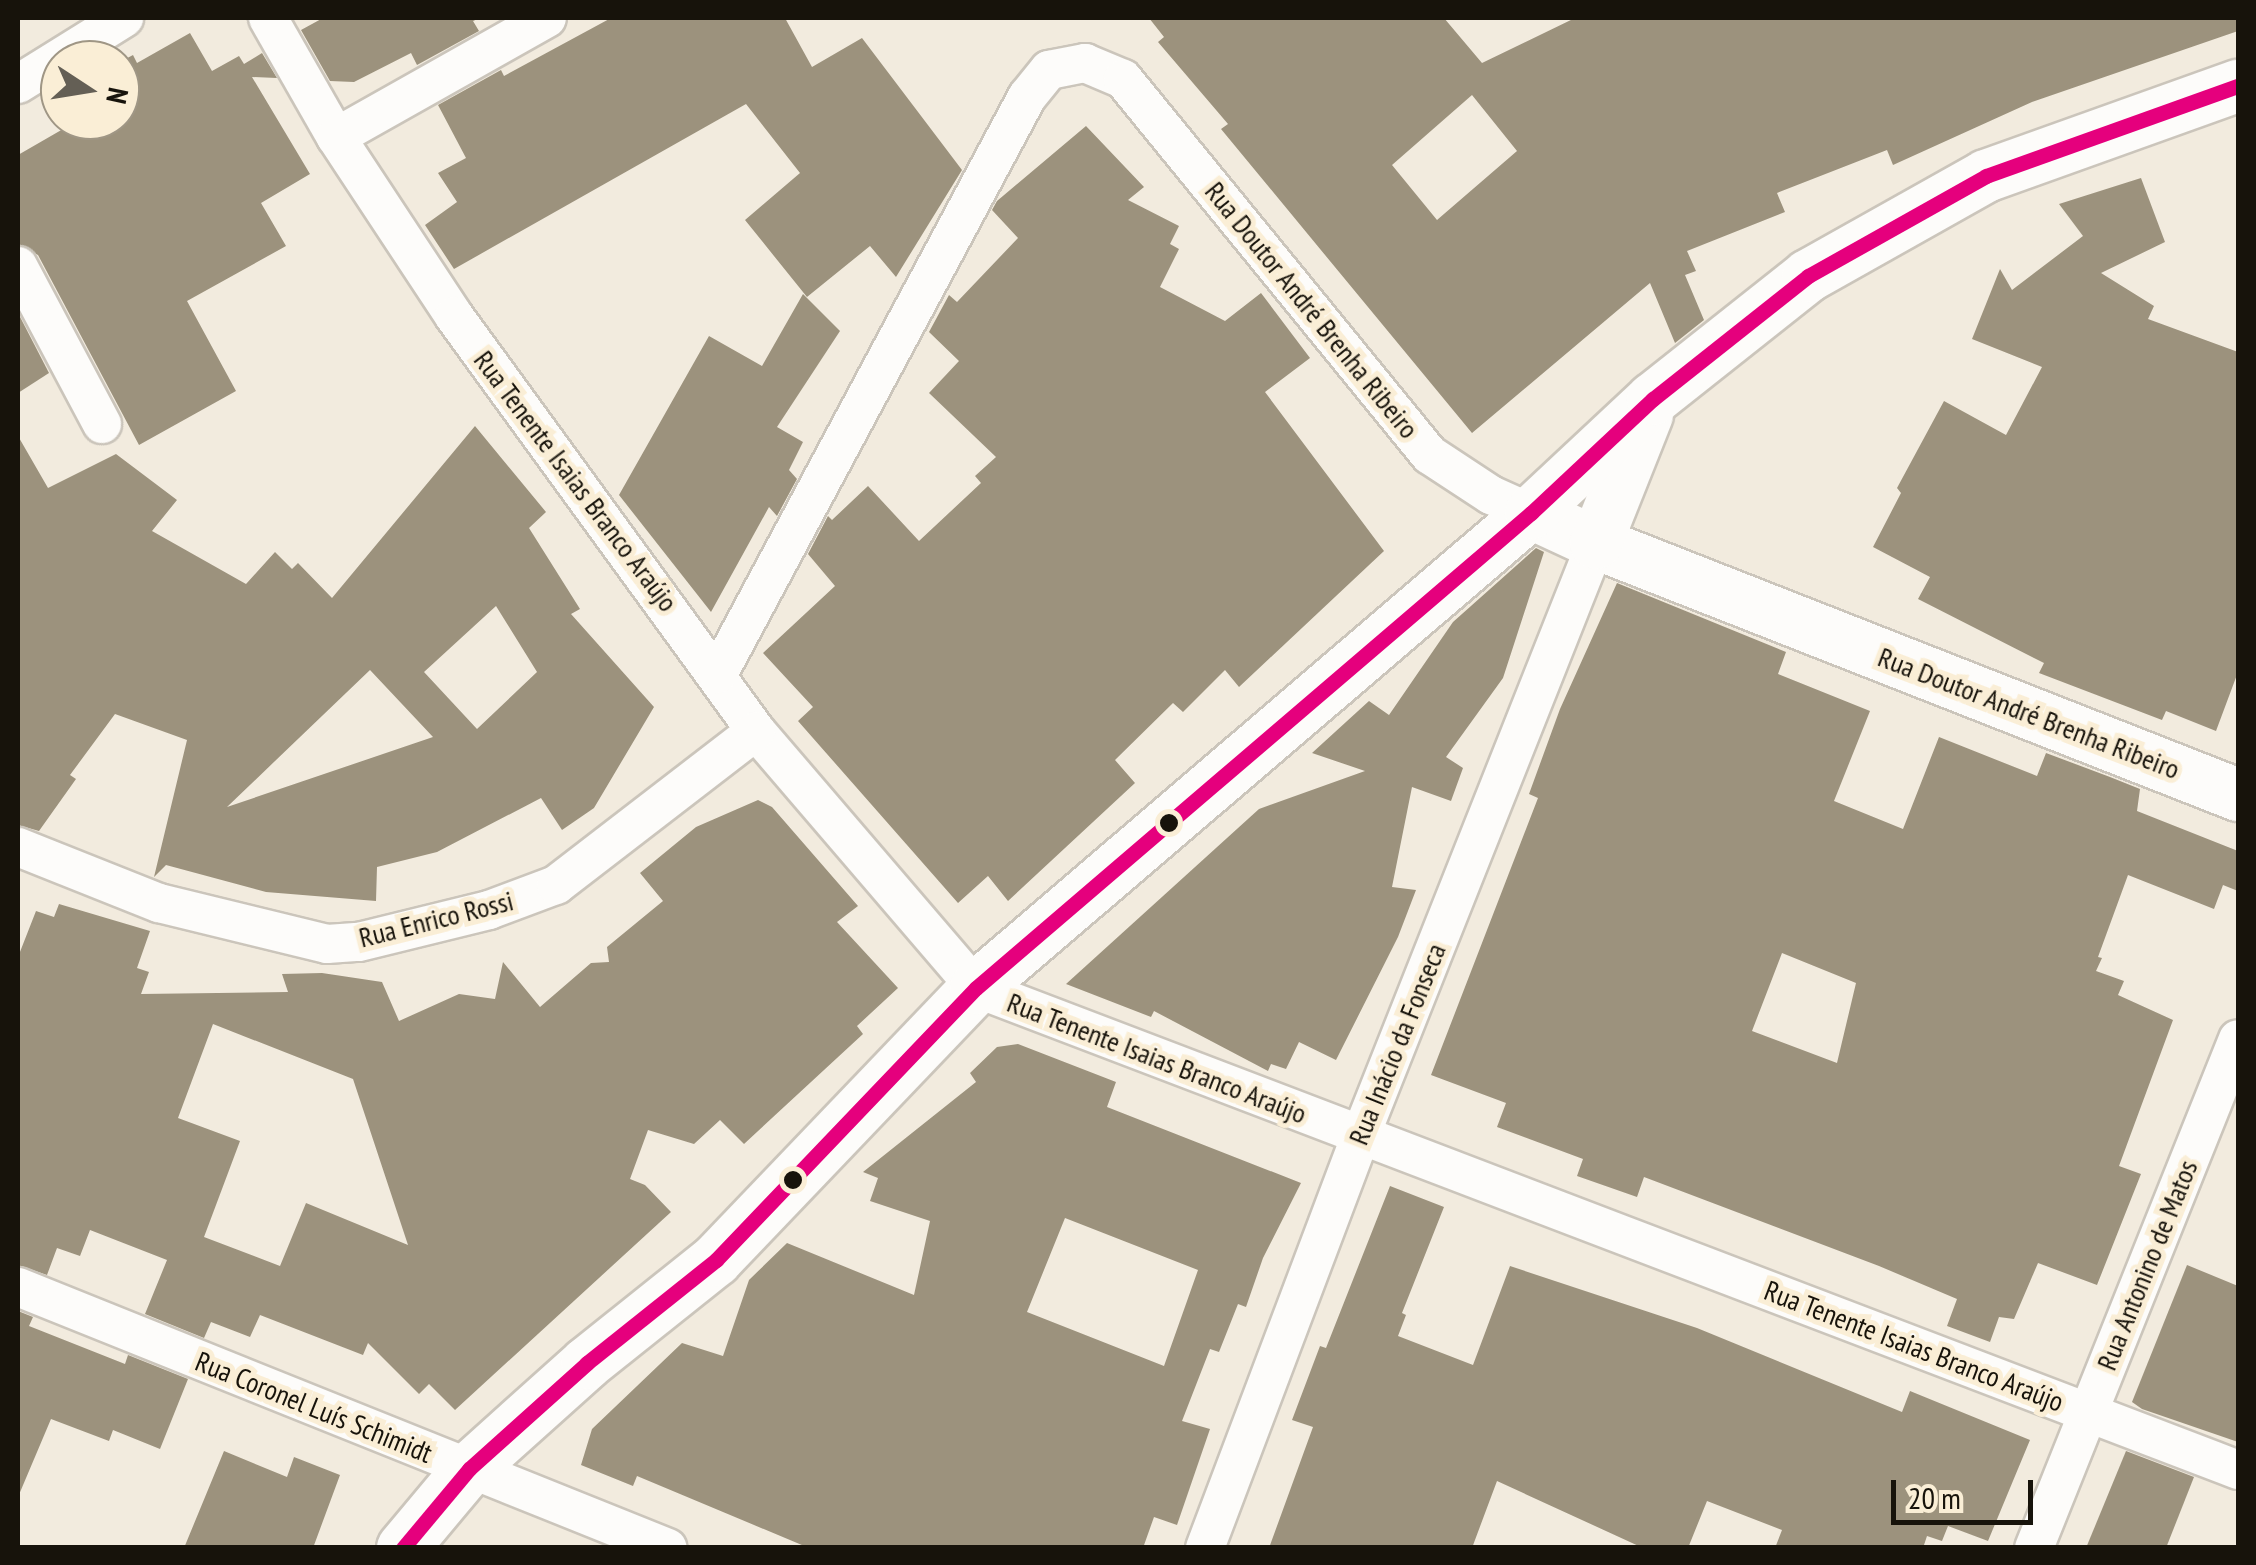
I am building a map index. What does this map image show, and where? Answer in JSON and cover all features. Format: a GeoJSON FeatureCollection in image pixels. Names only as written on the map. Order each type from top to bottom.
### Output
{"type":"FeatureCollection","features":[{"type":"Feature","properties":{"kind":"street"},"geometry":{"type":"LineString","coordinates":[[18,84],[124,18]]}},
{"type":"Feature","properties":{"kind":"street","name":"Rua Tenente Isaias Branco Araújo"},"geometry":{"type":"LineString","coordinates":[[268,18],[336,136],[454,316],[756,731],[976,988],[2238,1470]]}},
{"type":"Feature","properties":{"kind":"street"},"geometry":{"type":"LineString","coordinates":[[336,136],[547,18]]}},
{"type":"Feature","properties":{"kind":"street","name":"Rua Doutor André Brenha Ribeiro"},"geometry":{"type":"LineString","coordinates":[[718,674],[1027,98],[1050,70],[1085,63],[1124,79],[1430,455],[1492,495],[1596,543],[2238,795]]}},
{"type":"Feature","properties":{"kind":"street"},"geometry":{"type":"LineString","coordinates":[[403,1548],[468,1469],[587,1363],[716,1260],[976,988],[1531,513],[1653,400],[1808,276],[1986,176],[2238,86]]}},
{"type":"Feature","properties":{"kind":"street"},"geometry":{"type":"LineString","coordinates":[[18,266],[102,424]]}},
{"type":"Feature","properties":{"kind":"street"},"geometry":{"type":"LineString","coordinates":[[1596,543],[1653,400]]}},
{"type":"Feature","properties":{"kind":"street","name":"Rua Inácio da Fonseca"},"geometry":{"type":"LineString","coordinates":[[1205,1548],[1360,1137],[1596,543]]}},
{"type":"Feature","properties":{"kind":"street","name":"Rua Enrico Rossi"},"geometry":{"type":"LineString","coordinates":[[18,847],[159,903],[327,944],[360,942],[489,910],[556,885],[756,731]]}},
{"type":"Feature","properties":{"kind":"street","name":"Rua Antonino de Matos"},"geometry":{"type":"LineString","coordinates":[[2034,1548],[2238,1040]]}},
{"type":"Feature","properties":{"kind":"street","name":"Rua Coronel Luís Schimidt"},"geometry":{"type":"LineString","coordinates":[[18,1287],[668,1548]]}},
{"type":"Feature","properties":{"kind":"building"},"geometry":{"type":"Polygon","coordinates":[[[323,18],[480,18],[473,21],[479,31],[417,65],[411,53],[354,82],[330,81],[301,30],[323,18]]]}},
{"type":"Feature","properties":{"kind":"building"},"geometry":{"type":"Polygon","coordinates":[[[611,18],[785,18],[812,67],[862,38],[962,170],[896,277],[870,246],[807,297],[745,220],[800,173],[746,104],[454,269],[425,225],[457,202],[438,173],[466,158],[438,105],[501,70],[504,76],[611,18]]]}},
{"type":"Feature","properties":{"kind":"building"},"geometry":{"type":"Polygon","coordinates":[[[1149,18],[1444,18],[1482,63],[1575,18],[2238,18],[2238,31],[2032,102],[1893,165],[1887,150],[1777,193],[1785,212],[1687,251],[1696,271],[1685,275],[1704,320],[1675,343],[1650,283],[1472,433],[1221,129],[1228,124],[1158,42],[1164,37],[1149,18]],[[1472,95],[1392,165],[1437,220],[1517,151],[1472,95]]]}},
{"type":"Feature","properties":{"kind":"building"},"geometry":{"type":"Polygon","coordinates":[[[190,33],[212,71],[239,56],[244,64],[262,53],[277,78],[252,77],[310,174],[261,203],[286,246],[187,301],[236,391],[139,445],[38,255],[18,244],[18,155],[44,140],[140,140],[140,61],[190,33]]]}},
{"type":"Feature","properties":{"kind":"building"},"geometry":{"type":"Polygon","coordinates":[[[1086,126],[1144,187],[1128,200],[1179,226],[1170,244],[1179,249],[1160,287],[1225,321],[1261,293],[1310,358],[1265,392],[1384,551],[1239,687],[1225,670],[1183,712],[1173,703],[1115,760],[1135,783],[1008,901],[988,876],[958,903],[798,721],[813,707],[763,653],[835,586],[808,554],[828,516],[832,520],[868,486],[919,541],[981,483],[975,476],[996,457],[929,393],[959,361],[929,332],[949,295],[957,302],[1018,238],[992,210],[997,201],[1086,126]]]}},
{"type":"Feature","properties":{"kind":"building"},"geometry":{"type":"Polygon","coordinates":[[[2141,178],[2165,242],[2101,273],[2154,306],[2148,319],[2238,352],[2238,672],[2216,731],[2166,711],[2162,720],[2039,673],[2044,663],[1918,599],[1930,577],[1873,547],[1901,493],[1897,488],[1944,401],[2006,435],[2042,367],[1972,339],[2000,269],[2012,290],[2083,236],[2059,204],[2141,178]]]}},
{"type":"Feature","properties":{"kind":"building"},"geometry":{"type":"Polygon","coordinates":[[[803,294],[840,331],[777,427],[803,442],[789,470],[797,479],[777,516],[769,507],[711,612],[619,495],[709,336],[762,366],[803,294]]]}},
{"type":"Feature","properties":{"kind":"building"},"geometry":{"type":"Polygon","coordinates":[[[18,313],[49,373],[18,393],[18,313]]]}},
{"type":"Feature","properties":{"kind":"building"},"geometry":{"type":"Polygon","coordinates":[[[475,426],[546,512],[529,528],[580,609],[571,614],[654,707],[594,808],[562,830],[541,798],[437,852],[377,867],[376,901],[266,892],[166,865],[154,877],[187,740],[115,714],[70,775],[76,779],[39,831],[18,825],[18,436],[48,488],[116,454],[177,500],[152,531],[246,584],[275,552],[292,569],[298,563],[332,598],[475,426]],[[496,606],[424,672],[477,729],[537,672],[496,606]],[[370,670],[227,807],[433,737],[370,670]]]}},
{"type":"Feature","properties":{"kind":"building"},"geometry":{"type":"Polygon","coordinates":[[[1536,548],[1544,552],[1503,678],[1446,757],[1463,768],[1451,801],[1412,787],[1392,887],[1416,890],[1398,937],[1336,1060],[1299,1042],[1286,1069],[1271,1064],[1268,1071],[1154,1011],[1151,1017],[1066,984],[1259,809],[1365,771],[1312,753],[1369,701],[1389,715],[1453,622],[1536,548]]]}},
{"type":"Feature","properties":{"kind":"building"},"geometry":{"type":"Polygon","coordinates":[[[1617,583],[1786,652],[1778,674],[1870,711],[1834,801],[1903,829],[1939,737],[2037,776],[2046,753],[2110,777],[2140,789],[2137,811],[2238,851],[2238,891],[2223,885],[2214,909],[2128,875],[2098,957],[2102,958],[2096,971],[2124,981],[2118,995],[2173,1020],[2119,1166],[2141,1174],[2097,1285],[2038,1263],[2014,1319],[1999,1317],[1990,1342],[1947,1326],[1957,1299],[1879,1266],[1644,1177],[1637,1197],[1577,1176],[1583,1159],[1497,1127],[1506,1103],[1431,1075],[1538,798],[1529,794],[1560,709],[1617,583]],[[1782,953],[1752,1031],[1837,1063],[1856,983],[1782,953]]]}},
{"type":"Feature","properties":{"kind":"building"},"geometry":{"type":"Polygon","coordinates":[[[758,800],[772,807],[858,906],[837,922],[898,988],[857,1026],[863,1034],[744,1144],[720,1120],[694,1144],[648,1130],[630,1179],[645,1185],[671,1212],[455,1410],[429,1384],[419,1394],[368,1343],[363,1355],[260,1315],[250,1337],[211,1322],[204,1338],[145,1314],[167,1260],[90,1230],[80,1256],[57,1248],[47,1275],[18,1265],[18,957],[36,911],[54,917],[59,904],[150,931],[137,968],[149,972],[141,994],[288,992],[282,974],[322,973],[382,982],[399,1021],[459,994],[495,999],[503,962],[540,1007],[591,963],[609,962],[607,947],[663,901],[640,873],[696,827],[758,800]],[[213,1024],[178,1118],[240,1141],[204,1237],[280,1266],[306,1203],[408,1245],[353,1079],[213,1024]]]}},
{"type":"Feature","properties":{"kind":"building"},"geometry":{"type":"Polygon","coordinates":[[[1018,1044],[1116,1082],[1107,1107],[1301,1183],[1263,1258],[1246,1307],[1238,1304],[1219,1352],[1210,1349],[1182,1421],[1210,1429],[1177,1525],[1154,1517],[1143,1548],[809,1548],[637,1476],[633,1486],[581,1465],[592,1429],[682,1343],[723,1356],[749,1280],[787,1243],[914,1295],[930,1221],[870,1201],[878,1178],[863,1172],[976,1082],[970,1073],[997,1047],[1018,1044]],[[1065,1218],[1027,1312],[1164,1366],[1198,1270],[1065,1218]]]}},
{"type":"Feature","properties":{"kind":"building"},"geometry":{"type":"Polygon","coordinates":[[[1390,1186],[1444,1207],[1402,1313],[1406,1315],[1398,1336],[1473,1365],[1510,1266],[1697,1328],[1902,1412],[1910,1391],[2030,1440],[1988,1541],[1948,1526],[1942,1541],[1927,1536],[1923,1548],[1775,1548],[1782,1530],[1707,1501],[1688,1548],[1643,1548],[1497,1481],[1472,1548],[1269,1548],[1313,1427],[1292,1420],[1320,1346],[1326,1348],[1390,1186]]]}},
{"type":"Feature","properties":{"kind":"building"},"geometry":{"type":"Polygon","coordinates":[[[2187,1265],[2238,1286],[2238,1442],[2142,1409],[2132,1402],[2187,1265]]]}},
{"type":"Feature","properties":{"kind":"building"},"geometry":{"type":"Polygon","coordinates":[[[18,1311],[33,1317],[29,1326],[125,1364],[128,1355],[188,1379],[160,1449],[113,1430],[109,1441],[51,1419],[18,1497],[18,1311]]]}},
{"type":"Feature","properties":{"kind":"building"},"geometry":{"type":"Polygon","coordinates":[[[224,1451],[287,1477],[294,1457],[340,1475],[313,1548],[184,1548],[224,1451]]]}},
{"type":"Feature","properties":{"kind":"building"},"geometry":{"type":"Polygon","coordinates":[[[2126,1451],[2194,1477],[2166,1548],[2086,1548],[2126,1451]]]}},
{"type":"Feature","properties":{"kind":"transit line"},"geometry":{"type":"LineString","coordinates":[[403,1548],[469,1469],[587,1363],[716,1260],[976,988],[1531,513],[1653,399],[1808,276],[1986,176],[2238,86]]}}]}
